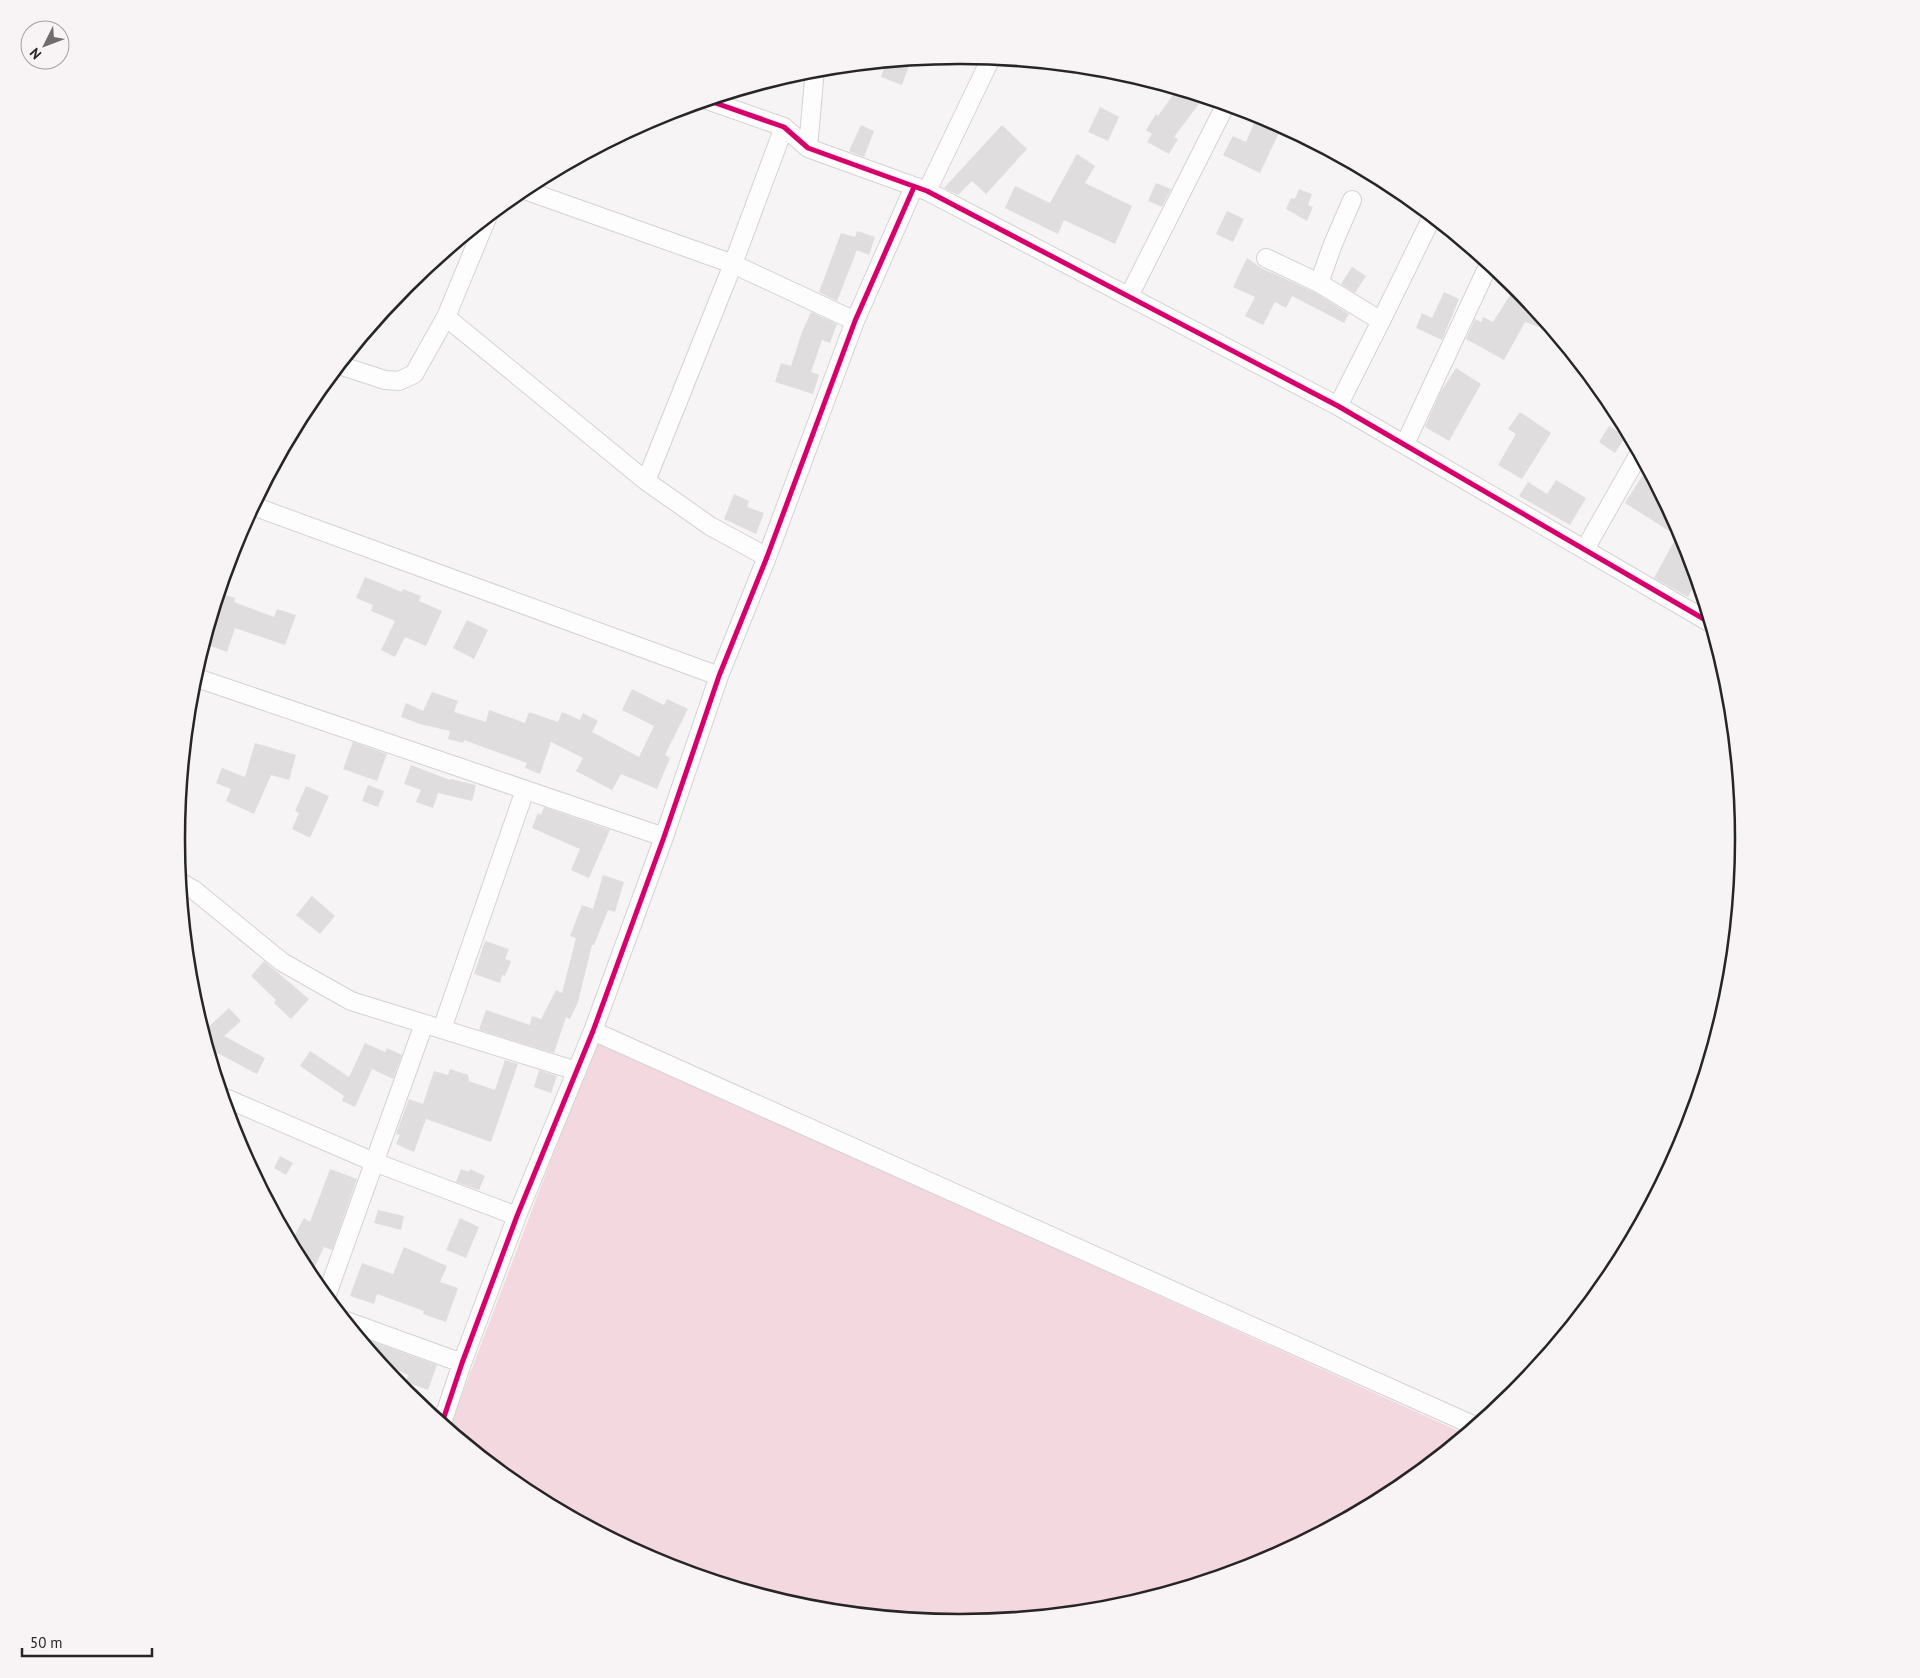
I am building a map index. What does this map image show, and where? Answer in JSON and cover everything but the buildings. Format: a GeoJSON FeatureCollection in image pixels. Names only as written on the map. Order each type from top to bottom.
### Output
{"type":"FeatureCollection","features":[{"type":"Feature","properties":{"kind":"street"},"geometry":{"type":"LineString","coordinates":[[444,1417],[462,1363],[518,1216],[593,1031],[664,837],[719,676],[855,321],[921,189],[988,65]]}},
{"type":"Feature","properties":{"kind":"street"},"geometry":{"type":"LineString","coordinates":[[808,148],[814,78]]}},
{"type":"Feature","properties":{"kind":"street"},"geometry":{"type":"LineString","coordinates":[[717,103],[784,126],[808,148],[921,189],[1128,296],[1338,406],[1703,618]]}},
{"type":"Feature","properties":{"kind":"street"},"geometry":{"type":"LineString","coordinates":[[1128,296],[1223,110]]}},
{"type":"Feature","properties":{"kind":"street"},"geometry":{"type":"LineString","coordinates":[[646,481],[733,264],[784,126]]}},
{"type":"Feature","properties":{"kind":"street"},"geometry":{"type":"LineString","coordinates":[[532,192],[733,264],[855,321]]}},
{"type":"Feature","properties":{"kind":"street"},"geometry":{"type":"LineString","coordinates":[[1319,282],[1352,200]]}},
{"type":"Feature","properties":{"kind":"street"},"geometry":{"type":"LineString","coordinates":[[1338,406],[1382,321],[1430,222]]}},
{"type":"Feature","properties":{"kind":"street"},"geometry":{"type":"LineString","coordinates":[[345,368],[385,380],[399,381],[414,374],[446,317],[483,228]]}},
{"type":"Feature","properties":{"kind":"street"},"geometry":{"type":"LineString","coordinates":[[1266,258],[1319,282],[1382,321]]}},
{"type":"Feature","properties":{"kind":"street"},"geometry":{"type":"LineString","coordinates":[[1405,444],[1486,270]]}},
{"type":"Feature","properties":{"kind":"street"},"geometry":{"type":"LineString","coordinates":[[446,317],[646,481],[710,526],[766,557]]}},
{"type":"Feature","properties":{"kind":"street"},"geometry":{"type":"LineString","coordinates":[[1585,549],[1636,460]]}},
{"type":"Feature","properties":{"kind":"street"},"geometry":{"type":"LineString","coordinates":[[259,508],[719,676]]}},
{"type":"Feature","properties":{"kind":"street"},"geometry":{"type":"LineString","coordinates":[[202,680],[664,837]]}},
{"type":"Feature","properties":{"kind":"street"},"geometry":{"type":"LineString","coordinates":[[442,1030],[525,790]]}},
{"type":"Feature","properties":{"kind":"street"},"geometry":{"type":"LineString","coordinates":[[186,885],[282,962],[351,1001],[577,1072]]}},
{"type":"Feature","properties":{"kind":"street"},"geometry":{"type":"LineString","coordinates":[[329,1289],[424,1024]]}},
{"type":"Feature","properties":{"kind":"street"},"geometry":{"type":"LineString","coordinates":[[593,1031],[1469,1423]]}},
{"type":"Feature","properties":{"kind":"street"},"geometry":{"type":"LineString","coordinates":[[231,1100],[374,1162],[518,1216]]}},
{"type":"Feature","properties":{"kind":"street"},"geometry":{"type":"LineString","coordinates":[[356,1325],[462,1363]]}},
{"type":"Feature","properties":{"kind":"shaded area"},"geometry":{"type":"Polygon","coordinates":[[[596,1041],[1459,1431],[1391,1484],[1348,1510],[1303,1534],[1257,1555],[1209,1573],[1161,1588],[1061,1608],[1011,1613],[960,1614],[909,1613],[859,1608],[759,1588],[711,1573],[663,1555],[617,1534],[572,1510],[529,1484],[451,1424],[596,1041]]]}},
{"type":"Feature","properties":{"kind":"cycle path"},"geometry":{"type":"LineString","coordinates":[[716,103],[784,127],[808,148],[927,191],[1338,406],[1703,618]]}},
{"type":"Feature","properties":{"kind":"cycle path"},"geometry":{"type":"LineString","coordinates":[[444,1417],[462,1363],[517,1216],[593,1031],[664,837],[719,676],[767,557],[855,321],[914,187]]}}]}
